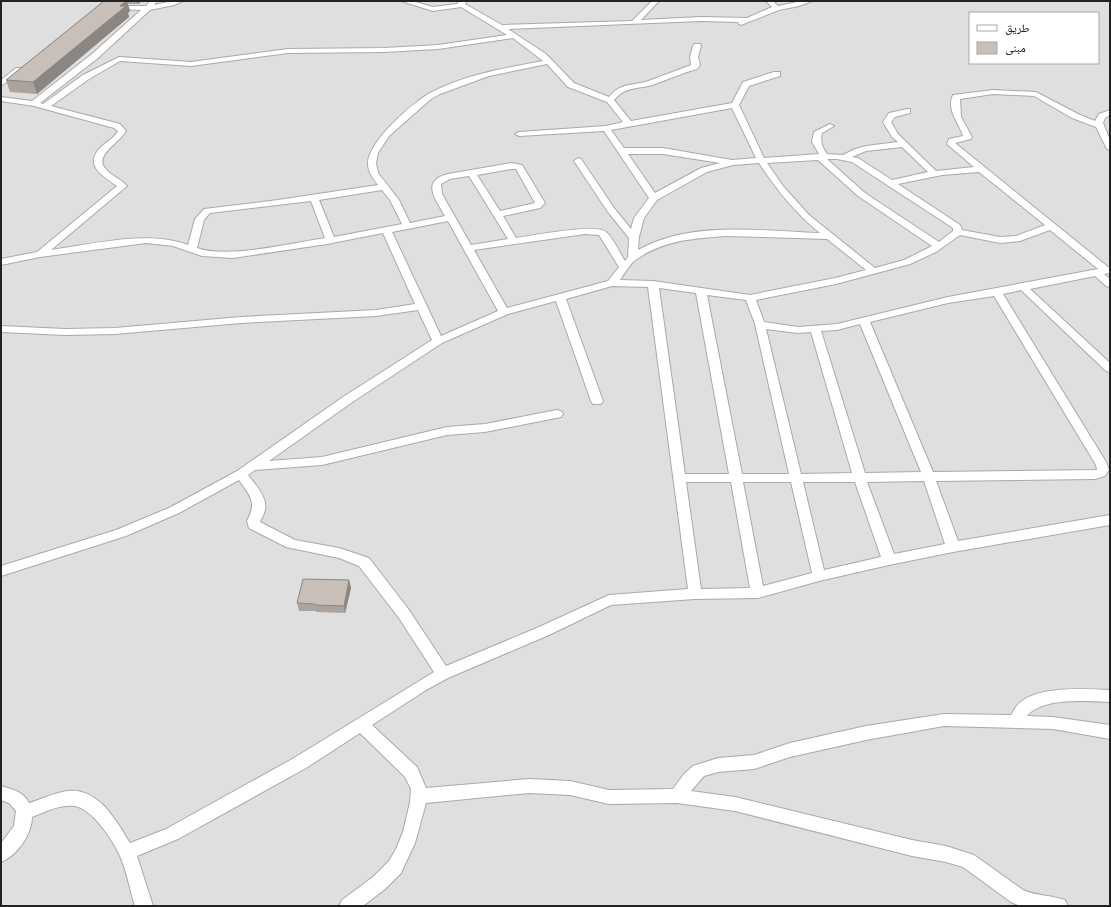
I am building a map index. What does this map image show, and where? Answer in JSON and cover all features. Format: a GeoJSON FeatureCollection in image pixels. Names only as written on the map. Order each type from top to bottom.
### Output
{"type":"FeatureCollection","features":[{"type":"Feature","properties":{"kind":"street"},"geometry":{"type":"LineString","coordinates":[[34,104],[95,56],[154,1]]}},
{"type":"Feature","properties":{"kind":"street"},"geometry":{"type":"LineString","coordinates":[[108,7],[147,9],[169,5],[180,1]]}},
{"type":"Feature","properties":{"kind":"street"},"geometry":{"type":"LineString","coordinates":[[404,1],[434,9],[463,3],[543,56],[547,62],[573,87],[610,100],[620,110],[629,125]]}},
{"type":"Feature","properties":{"kind":"street"},"geometry":{"type":"LineString","coordinates":[[635,22],[656,1]]}},
{"type":"Feature","properties":{"kind":"street"},"geometry":{"type":"LineString","coordinates":[[768,1],[777,8]]}},
{"type":"Feature","properties":{"kind":"street"},"geometry":{"type":"LineString","coordinates":[[731,27],[777,8],[797,5],[809,1]]}},
{"type":"Feature","properties":{"kind":"street"},"geometry":{"type":"LineString","coordinates":[[501,27],[701,19],[747,20]]}},
{"type":"Feature","properties":{"kind":"street"},"geometry":{"type":"LineString","coordinates":[[44,106],[86,77],[119,59],[191,64],[288,51],[384,50],[438,47],[513,36]]}},
{"type":"Feature","properties":{"kind":"street"},"geometry":{"type":"LineString","coordinates":[[610,100],[617,92],[626,87],[651,83],[694,67],[696,65],[694,57],[697,46]]}},
{"type":"Feature","properties":{"kind":"street"},"geometry":{"type":"LineString","coordinates":[[407,225],[394,200],[374,173],[372,163],[374,153],[386,134],[428,97],[437,92],[487,74],[547,62]]}},
{"type":"Feature","properties":{"kind":"street"},"geometry":{"type":"LineString","coordinates":[[1,84],[26,65]]}},
{"type":"Feature","properties":{"kind":"street"},"geometry":{"type":"LineString","coordinates":[[735,105],[746,84],[777,74]]}},
{"type":"Feature","properties":{"kind":"street"},"geometry":{"type":"LineString","coordinates":[[1100,126],[1075,116],[1036,94],[993,92],[958,96],[955,99],[957,118],[969,136],[967,138],[952,141],[950,144],[1108,270]]}},
{"type":"Feature","properties":{"kind":"street"},"geometry":{"type":"LineString","coordinates":[[1,99],[44,106],[109,124],[120,128],[122,131],[120,135],[104,149],[98,160],[98,165],[103,172],[123,186],[40,254]]}},
{"type":"Feature","properties":{"kind":"street"},"geometry":{"type":"LineString","coordinates":[[519,134],[629,125],[735,105]]}},
{"type":"Feature","properties":{"kind":"street"},"geometry":{"type":"LineString","coordinates":[[735,105],[760,160],[780,188],[801,211],[874,272]]}},
{"type":"Feature","properties":{"kind":"street"},"geometry":{"type":"LineString","coordinates":[[907,111],[892,114],[886,119],[886,122],[895,136],[935,174]]}},
{"type":"Feature","properties":{"kind":"street"},"geometry":{"type":"LineString","coordinates":[[1110,112],[1101,116],[1099,122],[1103,138],[1110,147]]}},
{"type":"Feature","properties":{"kind":"street"},"geometry":{"type":"LineString","coordinates":[[830,126],[818,132],[815,140],[823,157],[836,174],[895,219],[939,246]]}},
{"type":"Feature","properties":{"kind":"street"},"geometry":{"type":"LineString","coordinates":[[606,128],[654,198]]}},
{"type":"Feature","properties":{"kind":"street"},"geometry":{"type":"LineString","coordinates":[[846,157],[851,153],[866,149],[904,144]]}},
{"type":"Feature","properties":{"kind":"street"},"geometry":{"type":"LineString","coordinates":[[621,151],[663,151],[690,154],[733,162]]}},
{"type":"Feature","properties":{"kind":"street"},"geometry":{"type":"LineString","coordinates":[[633,257],[634,237],[639,218],[654,198],[704,170],[733,162],[846,157],[855,160],[892,183],[957,226],[958,232]]}},
{"type":"Feature","properties":{"kind":"street"},"geometry":{"type":"LineString","coordinates":[[578,161],[614,215],[634,237]]}},
{"type":"Feature","properties":{"kind":"street"},"geometry":{"type":"LineString","coordinates":[[497,214],[537,206],[540,204],[519,167],[512,166],[472,173],[444,179],[437,183],[435,189],[437,194],[504,312]]}},
{"type":"Feature","properties":{"kind":"street"},"geometry":{"type":"LineString","coordinates":[[892,183],[935,174],[980,169]]}},
{"type":"Feature","properties":{"kind":"street"},"geometry":{"type":"LineString","coordinates":[[472,173],[514,242]]}},
{"type":"Feature","properties":{"kind":"street"},"geometry":{"type":"LineString","coordinates":[[192,249],[200,219],[207,211],[251,207],[384,187]]}},
{"type":"Feature","properties":{"kind":"street"},"geometry":{"type":"LineString","coordinates":[[314,198],[330,240]]}},
{"type":"Feature","properties":{"kind":"street"},"geometry":{"type":"LineString","coordinates":[[1,262],[40,254],[146,240],[175,243],[202,253],[233,255],[330,240],[450,218]]}},
{"type":"Feature","properties":{"kind":"street"},"geometry":{"type":"LineString","coordinates":[[1,571],[121,533],[175,510],[240,474],[347,400],[438,340],[504,312],[612,283],[653,284],[750,298],[798,290],[874,272],[907,262],[939,246],[958,232],[1000,240],[1017,239],[1052,226]]}},
{"type":"Feature","properties":{"kind":"street"},"geometry":{"type":"LineString","coordinates":[[386,230],[438,340]]}},
{"type":"Feature","properties":{"kind":"street"},"geometry":{"type":"LineString","coordinates":[[468,248],[585,231],[597,231],[605,237],[624,267]]}},
{"type":"Feature","properties":{"kind":"street"},"geometry":{"type":"LineString","coordinates":[[612,283],[633,257],[664,241],[709,234],[752,232],[830,236]]}},
{"type":"Feature","properties":{"kind":"street"},"geometry":{"type":"LineString","coordinates":[[760,324],[798,330],[837,327],[948,300],[1108,270]]}},
{"type":"Feature","properties":{"kind":"street"},"geometry":{"type":"LineString","coordinates":[[1096,272],[1110,284]]}},
{"type":"Feature","properties":{"kind":"street"},"geometry":{"type":"LineString","coordinates":[[653,284],[695,594]]}},
{"type":"Feature","properties":{"kind":"street"},"geometry":{"type":"LineString","coordinates":[[1023,287],[1110,369]]}},
{"type":"Feature","properties":{"kind":"street"},"geometry":{"type":"LineString","coordinates":[[701,292],[758,593]]}},
{"type":"Feature","properties":{"kind":"street"},"geometry":{"type":"LineString","coordinates":[[680,478],[860,478],[1096,475],[1106,473],[997,292]]}},
{"type":"Feature","properties":{"kind":"street"},"geometry":{"type":"LineString","coordinates":[[560,297],[597,401]]}},
{"type":"Feature","properties":{"kind":"street"},"geometry":{"type":"LineString","coordinates":[[750,298],[760,324],[819,576]]}},
{"type":"Feature","properties":{"kind":"street"},"geometry":{"type":"LineString","coordinates":[[1,329],[65,332],[115,331],[241,320],[376,313],[422,306]]}},
{"type":"Feature","properties":{"kind":"street"},"geometry":{"type":"LineString","coordinates":[[864,321],[929,477],[952,547]]}},
{"type":"Feature","properties":{"kind":"street"},"geometry":{"type":"LineString","coordinates":[[815,329],[860,478],[889,560]]}},
{"type":"Feature","properties":{"kind":"street"},"geometry":{"type":"LineString","coordinates":[[252,466],[322,461],[447,431],[485,428],[558,414]]}},
{"type":"Feature","properties":{"kind":"street"},"geometry":{"type":"LineString","coordinates":[[240,474],[253,491],[259,504],[259,511],[252,521],[254,525],[280,539],[295,544],[342,553],[355,557],[364,562],[404,614],[443,674]]}},
{"type":"Feature","properties":{"kind":"street"},"geometry":{"type":"LineString","coordinates":[[126,852],[172,834],[217,810],[300,763],[421,686],[443,674],[544,631],[609,600],[695,594],[758,593],[819,576],[889,560],[952,547],[1110,520]]}},
{"type":"Feature","properties":{"kind":"street"},"geometry":{"type":"LineString","coordinates":[[1016,721],[1028,704],[1045,699],[1070,696],[1110,696]]}},
{"type":"Feature","properties":{"kind":"street"},"geometry":{"type":"LineString","coordinates":[[677,796],[690,779],[699,771],[718,765],[754,762],[790,750],[866,733],[944,720],[1053,723],[1110,732]]}},
{"type":"Feature","properties":{"kind":"street"},"geometry":{"type":"LineString","coordinates":[[348,906],[376,886],[396,866],[411,832],[419,796],[417,781],[412,772],[361,724]]}},
{"type":"Feature","properties":{"kind":"street"},"geometry":{"type":"LineString","coordinates":[[419,796],[529,786],[570,788],[609,797],[677,796],[736,804],[912,848],[946,854],[968,861],[1016,896],[1035,903],[1059,906]]}},
{"type":"Feature","properties":{"kind":"street"},"geometry":{"type":"LineString","coordinates":[[1,793],[13,796],[21,802],[25,812],[24,823],[19,835],[1,854]]}},
{"type":"Feature","properties":{"kind":"street"},"geometry":{"type":"LineString","coordinates":[[25,812],[71,798],[82,799],[96,807],[126,852],[144,906]]}},
{"type":"Feature","properties":{"kind":"shaded area"},"geometry":{"type":"Polygon","coordinates":[[[1,1],[1110,1],[1110,906],[1,906],[1,1]]]}},
{"type":"Feature","properties":{"kind":"building"},"geometry":{"type":"Polygon","coordinates":[[[104,1],[126,1],[120,6],[126,6],[33,82],[6,80],[104,1]]]}},
{"type":"Feature","properties":{"kind":"building"},"geometry":{"type":"Polygon","coordinates":[[[303,579],[349,580],[344,606],[297,603],[303,579]]]}}]}
